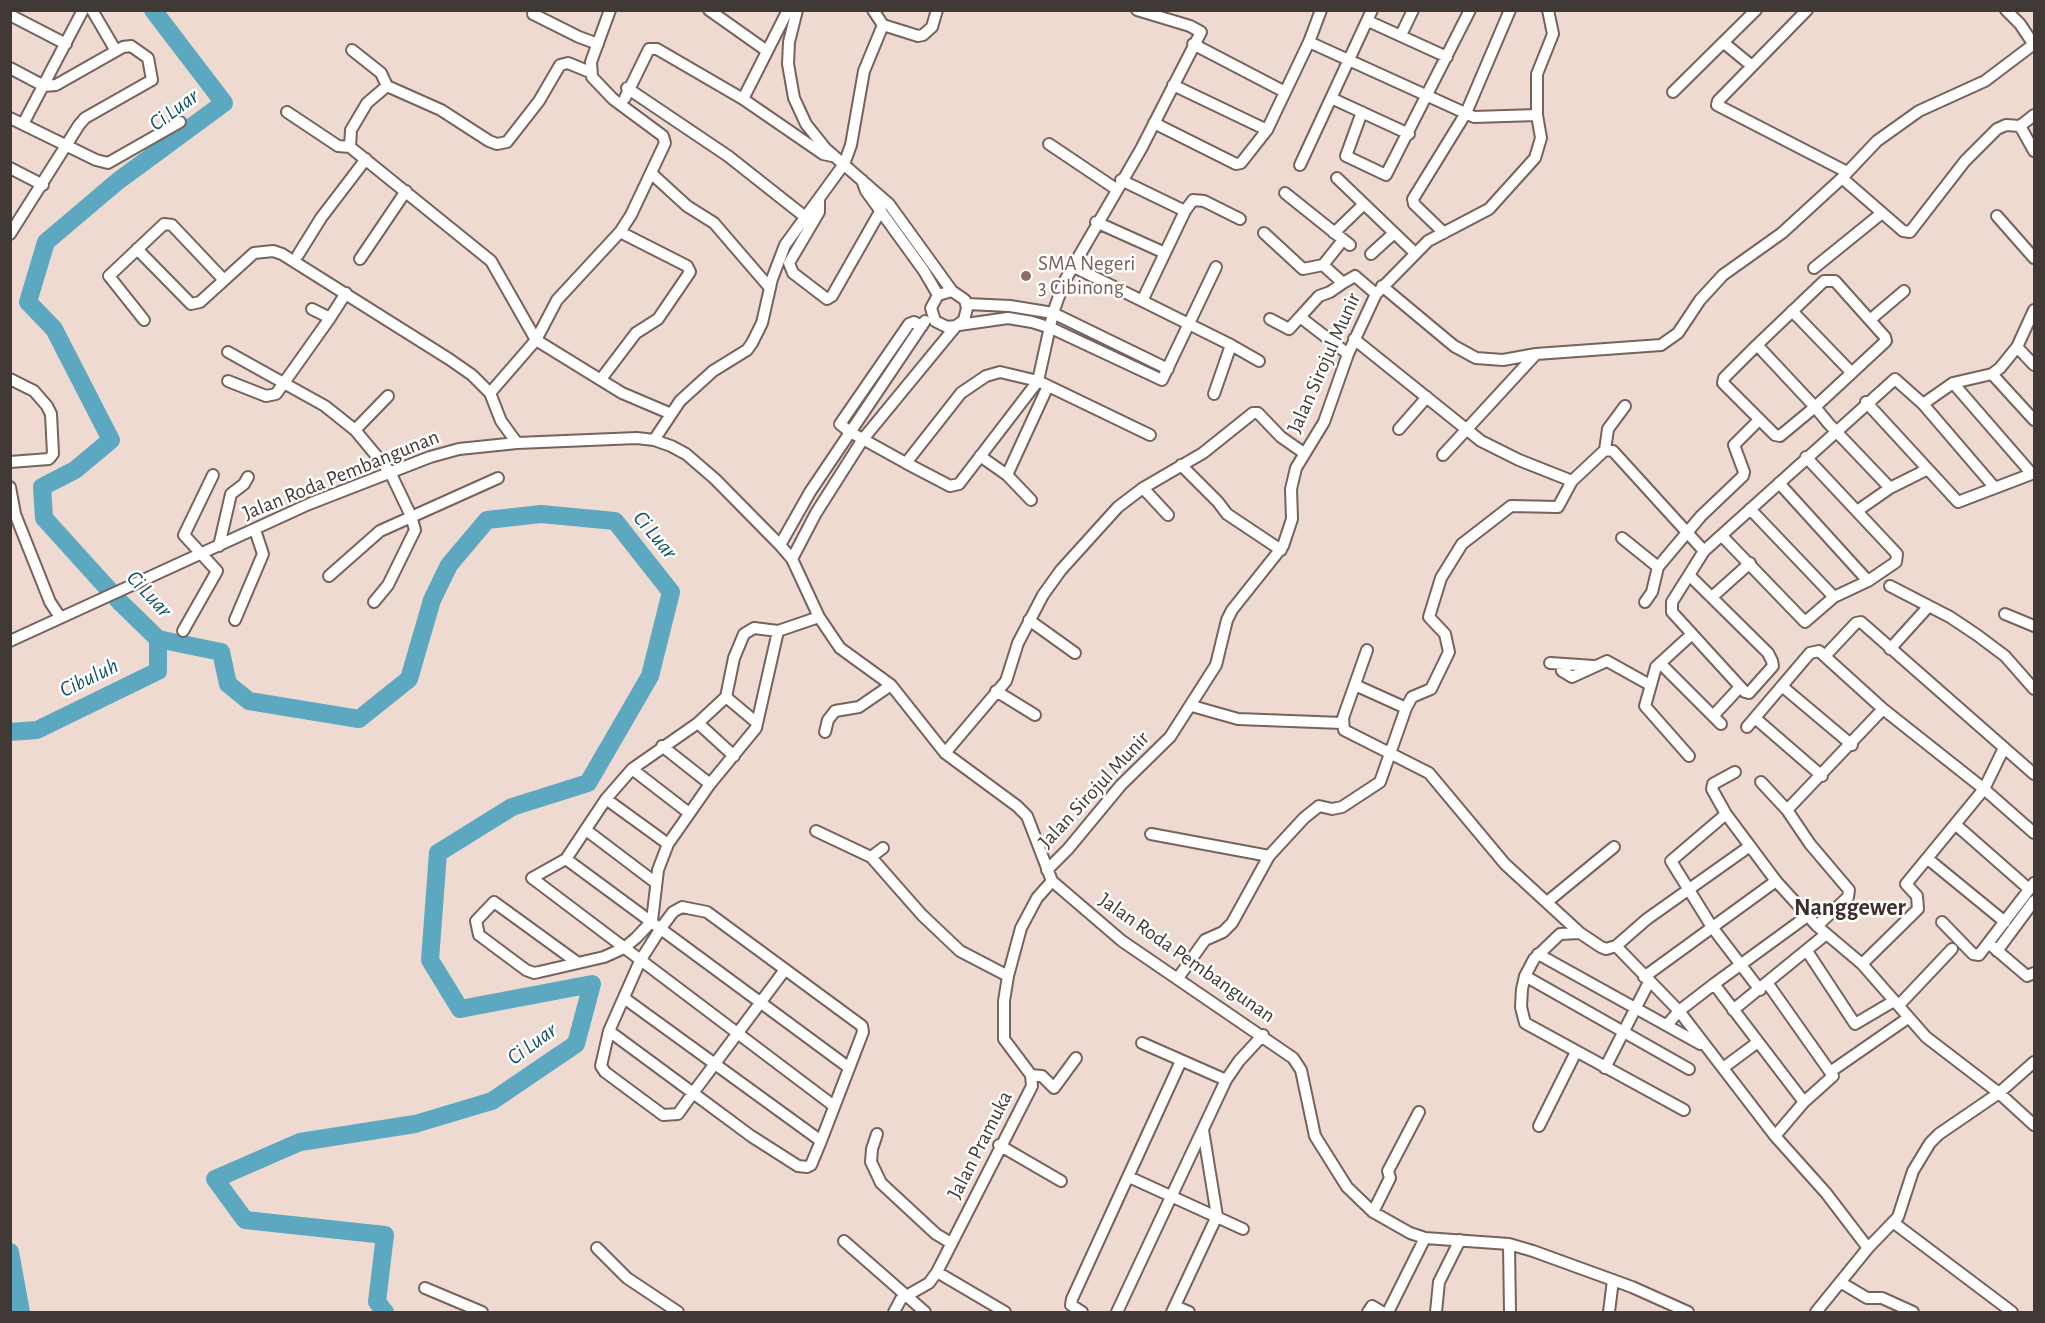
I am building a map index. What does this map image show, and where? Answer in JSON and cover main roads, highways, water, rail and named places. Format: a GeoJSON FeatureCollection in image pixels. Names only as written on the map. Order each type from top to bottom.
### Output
{"type":"FeatureCollection","features":[{"type":"Feature","properties":{"kind":"waterway","name":"Ci Luar"},"geometry":{"type":"LineString","coordinates":[[153,10],[224,103],[118,181],[46,242],[28,302],[54,329],[111,440],[75,470],[42,487],[44,518],[120,602],[158,639],[221,652],[228,684],[249,701],[359,719],[409,679],[432,600],[449,565],[487,520],[541,514],[615,521],[671,592],[650,676],[588,783],[512,807],[438,853],[430,960],[460,1009],[592,984],[576,1044],[492,1101],[415,1124],[300,1142],[215,1179],[245,1220],[385,1235],[377,1302],[385,1312]]}},
{"type":"Feature","properties":{"kind":"waterway","name":"Cibuluh"},"geometry":{"type":"LineString","coordinates":[[10,732],[37,730],[158,671],[158,639]]}},
{"type":"Feature","properties":{"kind":"waterway","name":"Cibuluh"},"geometry":{"type":"LineString","coordinates":[[10,1252],[21,1312]]}},
{"type":"Feature","properties":{"kind":"place","name":"SMA Negeri 3 Cibinong"},"geometry":{"type":"Point","coordinates":[1026,276]}},
{"type":"Feature","properties":{"kind":"district","name":"Nanggewer"},"geometry":{"type":"Point","coordinates":[1850,908]}}]}
